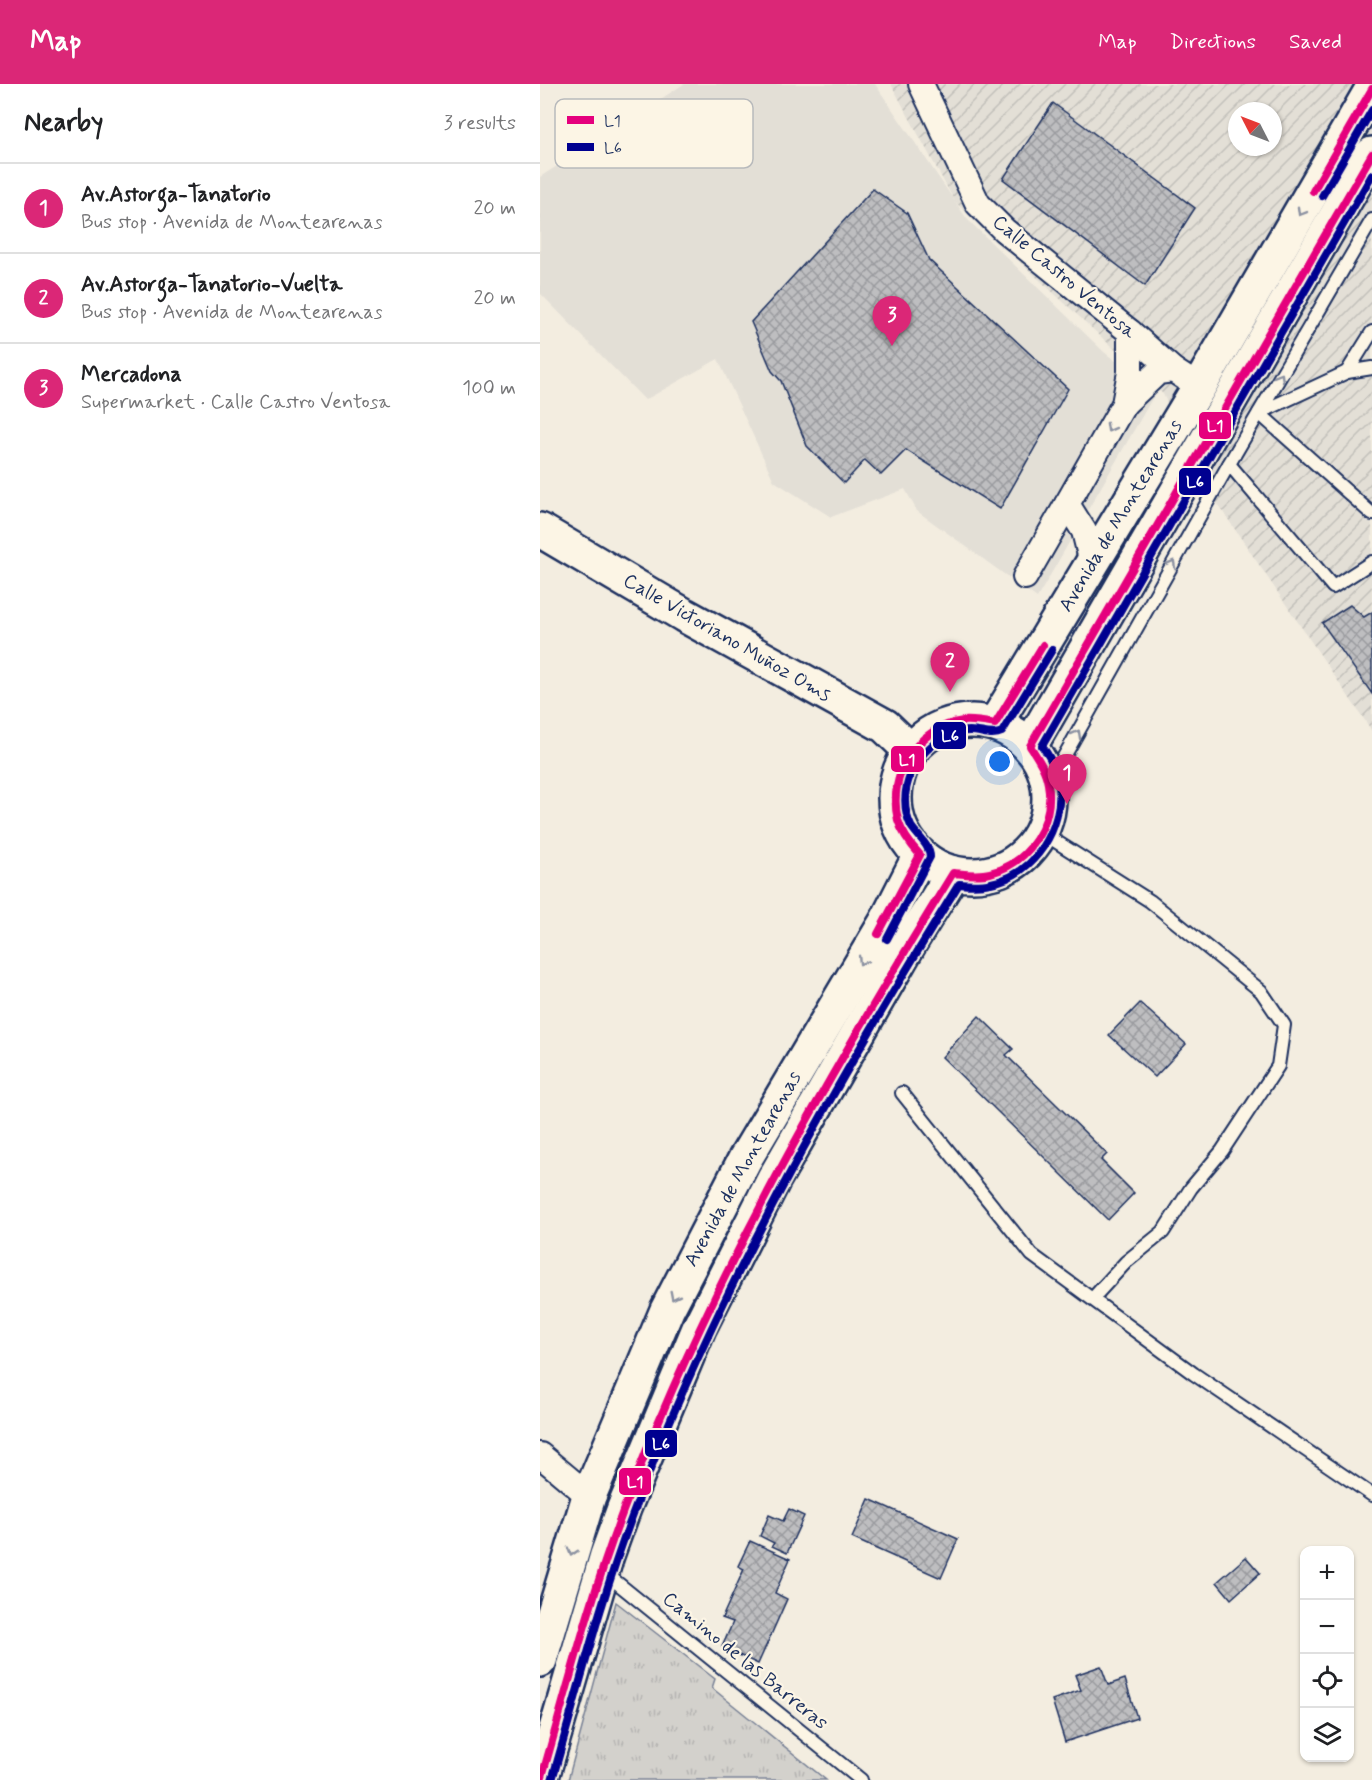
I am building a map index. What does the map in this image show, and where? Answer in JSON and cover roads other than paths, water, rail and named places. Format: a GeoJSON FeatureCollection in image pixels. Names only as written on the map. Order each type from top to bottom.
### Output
{"type":"FeatureCollection","features":[{"type":"Feature","properties":{"kind":"main road","name":"Avenida de Montearenas"},"geometry":{"type":"LineString","coordinates":[[995,724],[1092,563],[1186,379],[1372,89]]}},
{"type":"Feature","properties":{"kind":"main road","name":"Avenida de Montearenas"},"geometry":{"type":"LineString","coordinates":[[1030,746],[1372,154]]}},
{"type":"Feature","properties":{"kind":"main road","name":"Calle Victoriano Muñoz Oms"},"geometry":{"type":"LineString","coordinates":[[540,530],[684,615],[885,726],[911,751]]}},
{"type":"Feature","properties":{"kind":"main road"},"geometry":{"type":"LineString","coordinates":[[976,721],[995,724],[1014,733],[1030,746],[1042,764],[1048,785],[1047,816],[1041,831],[1029,849],[1014,863],[994,872],[974,875],[953,873],[935,866],[920,855],[903,832],[895,805],[898,776],[911,751],[932,733],[958,722],[976,721]]}},
{"type":"Feature","properties":{"kind":"main road","name":"Avenida de Montearenas"},"geometry":{"type":"LineString","coordinates":[[540,1660],[589,1496],[667,1310],[745,1159],[886,922],[920,855]]}},
{"type":"Feature","properties":{"kind":"main road","name":"Avenida de Montearenas"},"geometry":{"type":"LineString","coordinates":[[541,1780],[624,1508],[699,1328],[774,1179],[911,941],[953,873]]}},
{"type":"Feature","properties":{"kind":"street","name":"Calle Castro Ventosa"},"geometry":{"type":"LineString","coordinates":[[921,84],[978,204],[1004,230],[1186,379]]}},
{"type":"Feature","properties":{"kind":"street"},"geometry":{"type":"LineString","coordinates":[[1124,404],[1130,372],[1131,332]]}},
{"type":"Feature","properties":{"kind":"street"},"geometry":{"type":"LineString","coordinates":[[1025,577],[1124,404],[1158,372],[1186,379]]}},
{"type":"Feature","properties":{"kind":"street"},"geometry":{"type":"LineString","coordinates":[[1068,504],[1084,531],[1092,563]]}},
{"type":"Feature","properties":{"kind":"street"},"geometry":{"type":"LineString","coordinates":[[540,1455],[589,1496]]}},
{"type":"Feature","properties":{"kind":"lane"},"geometry":{"type":"LineString","coordinates":[[1048,785],[1229,464],[1372,220]]}},
{"type":"Feature","properties":{"kind":"lane"},"geometry":{"type":"LineString","coordinates":[[1347,372],[1372,332]]}},
{"type":"Feature","properties":{"kind":"lane"},"geometry":{"type":"LineString","coordinates":[[1259,413],[1347,372],[1372,368]]}},
{"type":"Feature","properties":{"kind":"lane"},"geometry":{"type":"LineString","coordinates":[[1259,413],[1372,514]]}},
{"type":"Feature","properties":{"kind":"lane"},"geometry":{"type":"LineString","coordinates":[[1229,464],[1333,587],[1372,562]]}},
{"type":"Feature","properties":{"kind":"lane"},"geometry":{"type":"LineString","coordinates":[[1041,831],[1150,901],[1261,991],[1284,1025],[1278,1066],[1222,1151],[1191,1188],[1162,1232],[1126,1262],[1093,1298]]}},
{"type":"Feature","properties":{"kind":"lane"},"geometry":{"type":"LineString","coordinates":[[902,1093],[1032,1255],[1194,1374],[1372,1495]]}},
{"type":"Feature","properties":{"kind":"lane","name":"Camino de las Barreras"},"geometry":{"type":"LineString","coordinates":[[604,1571],[861,1780]]}},
{"type":"Feature","properties":{"kind":"place","name":"Mercadona"},"geometry":{"type":"Point","coordinates":[892,346]}},
{"type":"Feature","properties":{"kind":"place","name":"Av.Astorga-Tanatorio-Vuelta"},"geometry":{"type":"Point","coordinates":[950,692]}},
{"type":"Feature","properties":{"kind":"place","name":"Av.Astorga-Tanatorio"},"geometry":{"type":"Point","coordinates":[1067,804]}}]}
